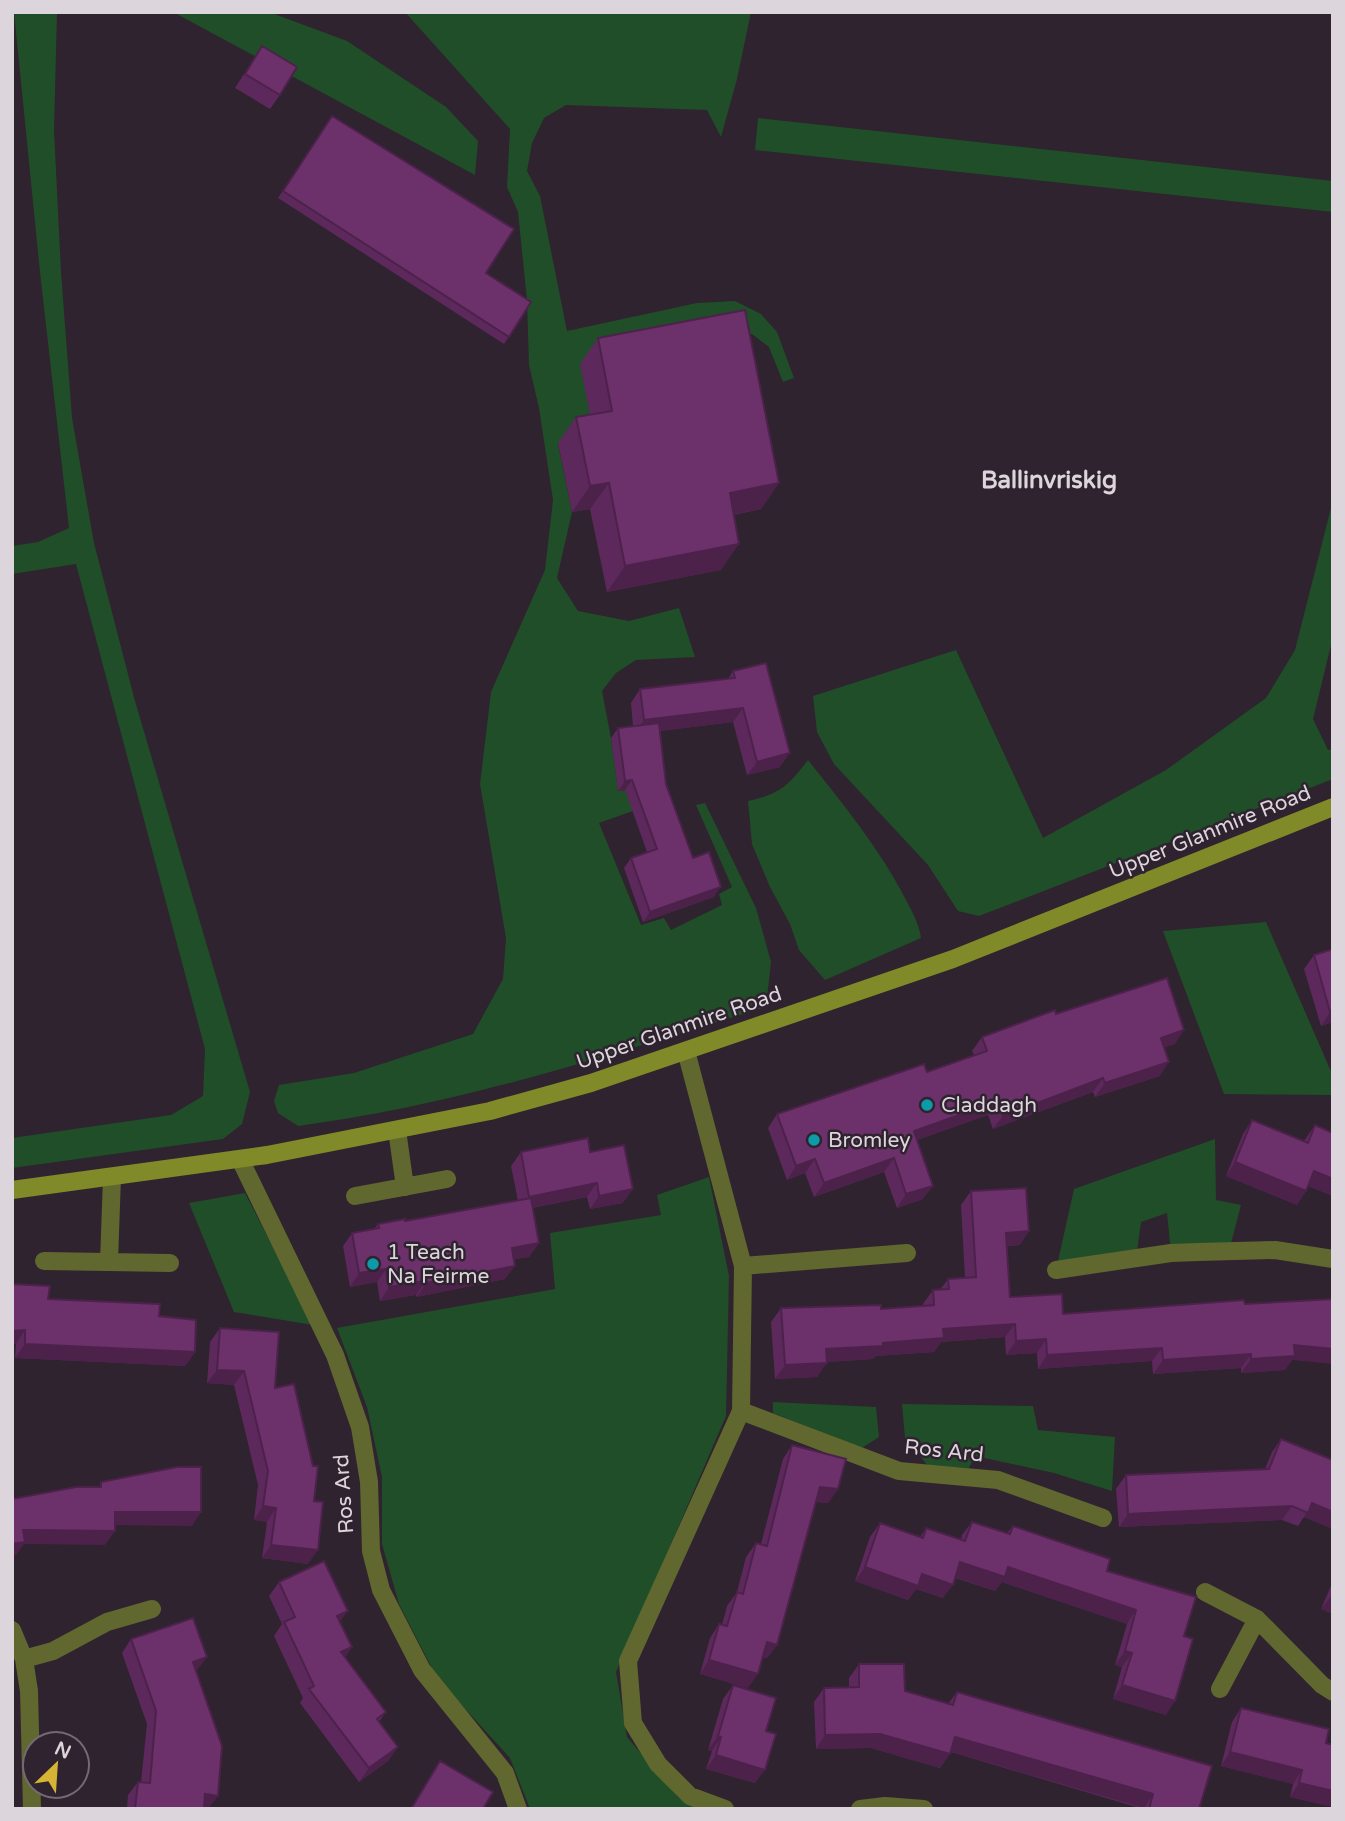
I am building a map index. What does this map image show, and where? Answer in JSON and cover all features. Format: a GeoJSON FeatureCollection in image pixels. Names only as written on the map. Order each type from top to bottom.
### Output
{"type":"FeatureCollection","features":[{"type":"Feature","properties":{"kind":"main road","name":"Upper Glanmire Road"},"geometry":{"type":"LineString","coordinates":[[12,1191],[240,1159],[397,1130],[490,1111],[591,1083],[953,959],[1333,807]]}},
{"type":"Feature","properties":{"kind":"street"},"geometry":{"type":"LineString","coordinates":[[686,1051],[743,1266],[741,1411],[628,1661],[633,1723],[658,1764],[690,1796],[725,1809]]}},
{"type":"Feature","properties":{"kind":"street"},"geometry":{"type":"LineString","coordinates":[[397,1130],[405,1187]]}},
{"type":"Feature","properties":{"kind":"street","name":"Ros Ard"},"geometry":{"type":"LineString","coordinates":[[240,1159],[335,1355],[360,1427],[369,1482],[371,1551],[381,1590],[422,1671],[505,1773],[518,1809]]}},
{"type":"Feature","properties":{"kind":"street"},"geometry":{"type":"LineString","coordinates":[[109,1262],[112,1177]]}},
{"type":"Feature","properties":{"kind":"street"},"geometry":{"type":"LineString","coordinates":[[355,1196],[447,1179]]}},
{"type":"Feature","properties":{"kind":"street"},"geometry":{"type":"LineString","coordinates":[[1056,1270],[1171,1253],[1275,1250],[1333,1259]]}},
{"type":"Feature","properties":{"kind":"street"},"geometry":{"type":"LineString","coordinates":[[743,1266],[907,1253]]}},
{"type":"Feature","properties":{"kind":"street"},"geometry":{"type":"LineString","coordinates":[[44,1261],[170,1263]]}},
{"type":"Feature","properties":{"kind":"street","name":"Ros Ard"},"geometry":{"type":"LineString","coordinates":[[741,1411],[899,1471],[998,1480],[1103,1518]]}},
{"type":"Feature","properties":{"kind":"street"},"geometry":{"type":"LineString","coordinates":[[1205,1592],[1257,1619],[1322,1685],[1333,1692]]}},
{"type":"Feature","properties":{"kind":"street"},"geometry":{"type":"LineString","coordinates":[[24,1659],[53,1651],[107,1622],[152,1609]]}},
{"type":"Feature","properties":{"kind":"street"},"geometry":{"type":"LineString","coordinates":[[1220,1689],[1257,1619]]}},
{"type":"Feature","properties":{"kind":"street"},"geometry":{"type":"LineString","coordinates":[[12,1630],[24,1659],[29,1690],[32,1809]]}},
{"type":"Feature","properties":{"kind":"street"},"geometry":{"type":"LineString","coordinates":[[860,1809],[885,1805],[924,1809]]}},
{"type":"Feature","properties":{"kind":"green space"},"geometry":{"type":"Polygon","coordinates":[[[14,12],[57,12],[54,130],[61,272],[72,418],[94,543],[135,701],[250,1092],[242,1124],[223,1139],[12,1168],[12,1138],[171,1115],[203,1096],[205,1049],[76,564],[12,574],[12,546],[38,542],[69,528],[14,12]]]}},
{"type":"Feature","properties":{"kind":"green space"},"geometry":{"type":"Polygon","coordinates":[[[173,12],[269,12],[347,41],[446,107],[478,141],[475,175],[173,12]]]}},
{"type":"Feature","properties":{"kind":"green space"},"geometry":{"type":"Polygon","coordinates":[[[405,12],[751,12],[721,137],[707,110],[566,105],[544,118],[532,143],[527,171],[540,196],[567,331],[697,303],[735,301],[761,314],[777,332],[794,378],[783,382],[769,347],[752,334],[727,336],[581,364],[594,437],[558,444],[572,512],[557,578],[578,611],[629,621],[679,608],[695,657],[636,660],[616,673],[602,691],[618,791],[659,787],[661,801],[599,823],[641,925],[664,918],[671,930],[722,905],[719,894],[732,887],[696,805],[705,803],[756,908],[771,962],[766,1007],[593,1060],[476,1092],[358,1117],[298,1126],[278,1113],[274,1101],[279,1085],[354,1073],[473,1034],[503,979],[506,938],[480,784],[491,692],[545,570],[553,500],[539,408],[529,365],[527,300],[518,212],[507,187],[510,129],[405,12]]]}},
{"type":"Feature","properties":{"kind":"green space"},"geometry":{"type":"Polygon","coordinates":[[[758,118],[1333,181],[1333,212],[755,150],[758,118]]]}},
{"type":"Feature","properties":{"kind":"green space"},"geometry":{"type":"Polygon","coordinates":[[[1333,500],[1333,637],[1313,719],[1328,750],[1333,749],[1333,779],[979,916],[958,911],[928,865],[834,764],[817,732],[813,696],[956,650],[1043,838],[1166,770],[1266,698],[1295,650],[1333,500]]]}},
{"type":"Feature","properties":{"kind":"green space"},"geometry":{"type":"Polygon","coordinates":[[[808,760],[884,862],[913,913],[921,938],[825,980],[799,950],[790,924],[770,887],[752,844],[748,801],[782,788],[808,760]]]}},
{"type":"Feature","properties":{"kind":"green space"},"geometry":{"type":"Polygon","coordinates":[[[1266,922],[1333,1076],[1333,1095],[1224,1094],[1163,931],[1266,922]]]}},
{"type":"Feature","properties":{"kind":"green space"},"geometry":{"type":"Polygon","coordinates":[[[1215,1139],[1216,1200],[1241,1205],[1229,1251],[1171,1253],[1167,1213],[1141,1222],[1136,1258],[1056,1270],[1074,1189],[1215,1139]]]}},
{"type":"Feature","properties":{"kind":"green space"},"geometry":{"type":"Polygon","coordinates":[[[709,1177],[729,1276],[726,1416],[616,1672],[627,1737],[679,1798],[719,1809],[530,1809],[510,1758],[437,1678],[399,1604],[382,1544],[382,1477],[367,1407],[337,1328],[555,1289],[550,1233],[661,1215],[657,1195],[709,1177]]]}},
{"type":"Feature","properties":{"kind":"green space"},"geometry":{"type":"Polygon","coordinates":[[[245,1193],[313,1325],[234,1312],[189,1203],[245,1193]]]}},
{"type":"Feature","properties":{"kind":"green space"},"geometry":{"type":"Polygon","coordinates":[[[773,1402],[876,1407],[879,1437],[862,1448],[773,1413],[773,1402]]]}},
{"type":"Feature","properties":{"kind":"green space"},"geometry":{"type":"Polygon","coordinates":[[[902,1404],[1033,1406],[1038,1430],[1115,1437],[1112,1491],[1054,1473],[975,1456],[969,1468],[928,1466],[905,1438],[902,1404]]]}},
{"type":"Feature","properties":{"kind":"building"},"geometry":{"type":"Polygon","coordinates":[[[262,46],[297,67],[280,95],[245,74],[262,46]]]}},
{"type":"Feature","properties":{"kind":"building"},"geometry":{"type":"Polygon","coordinates":[[[332,116],[514,229],[486,273],[531,302],[509,337],[283,191],[332,116]]]}},
{"type":"Feature","properties":{"kind":"building"},"geometry":{"type":"Polygon","coordinates":[[[745,310],[779,483],[730,493],[739,544],[625,566],[609,483],[590,486],[576,417],[612,411],[598,338],[745,310]]]}},
{"type":"Feature","properties":{"kind":"building"},"geometry":{"type":"Polygon","coordinates":[[[766,663],[790,753],[757,762],[743,708],[644,720],[640,689],[735,678],[733,671],[766,663]]]}},
{"type":"Feature","properties":{"kind":"building"},"geometry":{"type":"Polygon","coordinates":[[[659,723],[666,784],[693,858],[709,852],[721,887],[650,912],[631,858],[657,849],[632,780],[625,781],[618,728],[659,723]]]}},
{"type":"Feature","properties":{"kind":"building"},"geometry":{"type":"Polygon","coordinates":[[[1333,949],[1333,1011],[1330,1012],[1314,955],[1333,949]]]}},
{"type":"Feature","properties":{"kind":"building"},"geometry":{"type":"Polygon","coordinates":[[[1167,978],[1184,1030],[1161,1038],[1169,1062],[1105,1083],[1103,1078],[1003,1116],[998,1101],[914,1131],[933,1186],[906,1194],[894,1158],[824,1183],[815,1159],[796,1166],[777,1114],[924,1064],[927,1072],[987,1051],[982,1037],[1055,1010],[1056,1014],[1167,978]]]}},
{"type":"Feature","properties":{"kind":"building"},"geometry":{"type":"Polygon","coordinates":[[[1252,1120],[1308,1143],[1315,1125],[1333,1133],[1333,1179],[1314,1171],[1306,1191],[1235,1162],[1252,1120]]]}},
{"type":"Feature","properties":{"kind":"building"},"geometry":{"type":"Polygon","coordinates":[[[588,1138],[590,1152],[624,1145],[633,1189],[599,1196],[597,1183],[529,1197],[521,1152],[588,1138]]]}},
{"type":"Feature","properties":{"kind":"building"},"geometry":{"type":"Polygon","coordinates":[[[1026,1188],[1029,1231],[1006,1233],[1010,1297],[1062,1294],[1063,1314],[1244,1300],[1245,1304],[1333,1299],[1333,1349],[1294,1345],[1295,1356],[1251,1359],[1251,1354],[1163,1360],[1162,1348],[1047,1355],[1046,1339],[1016,1341],[1015,1324],[943,1329],[944,1338],[883,1343],[883,1346],[826,1349],[827,1363],[785,1365],[781,1308],[881,1305],[881,1309],[934,1305],[933,1290],[949,1289],[948,1279],[976,1277],[971,1191],[1026,1188]]]}},
{"type":"Feature","properties":{"kind":"building"},"geometry":{"type":"Polygon","coordinates":[[[531,1198],[539,1243],[512,1248],[515,1266],[426,1283],[389,1287],[386,1269],[359,1273],[352,1233],[379,1228],[378,1224],[531,1198]]]}},
{"type":"Feature","properties":{"kind":"building"},"geometry":{"type":"Polygon","coordinates":[[[12,1284],[50,1286],[48,1299],[160,1304],[159,1316],[196,1320],[195,1352],[25,1344],[25,1330],[12,1331],[12,1284]]]}},
{"type":"Feature","properties":{"kind":"building"},"geometry":{"type":"Polygon","coordinates":[[[220,1328],[279,1332],[275,1388],[294,1384],[313,1466],[318,1466],[314,1501],[323,1502],[318,1550],[271,1545],[276,1508],[263,1506],[268,1471],[244,1371],[217,1370],[220,1328]]]}},
{"type":"Feature","properties":{"kind":"building"},"geometry":{"type":"Polygon","coordinates":[[[1281,1439],[1333,1460],[1333,1512],[1312,1503],[1308,1513],[1292,1506],[1128,1514],[1126,1475],[1269,1469],[1281,1439]]]}},
{"type":"Feature","properties":{"kind":"building"},"geometry":{"type":"Polygon","coordinates":[[[792,1445],[846,1459],[838,1489],[820,1487],[777,1645],[767,1642],[758,1674],[709,1660],[719,1624],[727,1626],[737,1592],[743,1594],[756,1543],[767,1546],[792,1445]]]}},
{"type":"Feature","properties":{"kind":"building"},"geometry":{"type":"Polygon","coordinates":[[[177,1467],[201,1467],[201,1512],[115,1512],[115,1531],[23,1530],[25,1542],[12,1544],[12,1499],[76,1487],[101,1487],[101,1482],[177,1467]]]}},
{"type":"Feature","properties":{"kind":"building"},"geometry":{"type":"Polygon","coordinates":[[[972,1522],[1010,1534],[1013,1526],[1110,1559],[1107,1571],[1196,1597],[1184,1636],[1193,1639],[1175,1701],[1122,1685],[1132,1653],[1125,1651],[1136,1610],[1008,1567],[1005,1577],[960,1562],[953,1585],[922,1574],[918,1586],[865,1567],[880,1523],[923,1538],[926,1528],[965,1541],[972,1522]]]}},
{"type":"Feature","properties":{"kind":"building"},"geometry":{"type":"Polygon","coordinates":[[[324,1561],[348,1611],[337,1616],[352,1647],[341,1652],[386,1712],[377,1719],[398,1747],[369,1768],[309,1689],[314,1686],[284,1622],[295,1617],[279,1582],[324,1561]]]}},
{"type":"Feature","properties":{"kind":"building"},"geometry":{"type":"Polygon","coordinates":[[[193,1618],[207,1657],[193,1662],[222,1746],[218,1796],[205,1794],[204,1809],[135,1809],[138,1782],[150,1783],[156,1711],[131,1639],[193,1618]]]}},
{"type":"Feature","properties":{"kind":"building"},"geometry":{"type":"Polygon","coordinates":[[[859,1664],[904,1664],[905,1691],[953,1705],[957,1692],[1212,1766],[1199,1809],[1149,1809],[1153,1794],[955,1737],[950,1754],[880,1734],[825,1735],[824,1688],[859,1687],[859,1664]]]}},
{"type":"Feature","properties":{"kind":"building"},"geometry":{"type":"Polygon","coordinates":[[[733,1685],[776,1698],[766,1731],[776,1734],[765,1770],[716,1755],[721,1737],[718,1736],[733,1685]]]}},
{"type":"Feature","properties":{"kind":"building"},"geometry":{"type":"Polygon","coordinates":[[[1241,1708],[1329,1729],[1326,1743],[1333,1745],[1333,1791],[1299,1783],[1302,1770],[1230,1752],[1241,1708]]]}},
{"type":"Feature","properties":{"kind":"building"},"geometry":{"type":"Polygon","coordinates":[[[440,1761],[493,1792],[483,1809],[411,1809],[440,1761]]]}},
{"type":"Feature","properties":{"kind":"place","name":"Claddagh"},"geometry":{"type":"Point","coordinates":[927,1105]}},
{"type":"Feature","properties":{"kind":"place","name":"Bromley"},"geometry":{"type":"Point","coordinates":[814,1140]}},
{"type":"Feature","properties":{"kind":"place","name":"1 Teach Na Feirme"},"geometry":{"type":"Point","coordinates":[373,1264]}},
{"type":"Feature","properties":{"kind":"district","name":"Ballinvriskig"},"geometry":{"type":"Point","coordinates":[1049,480]}}]}
